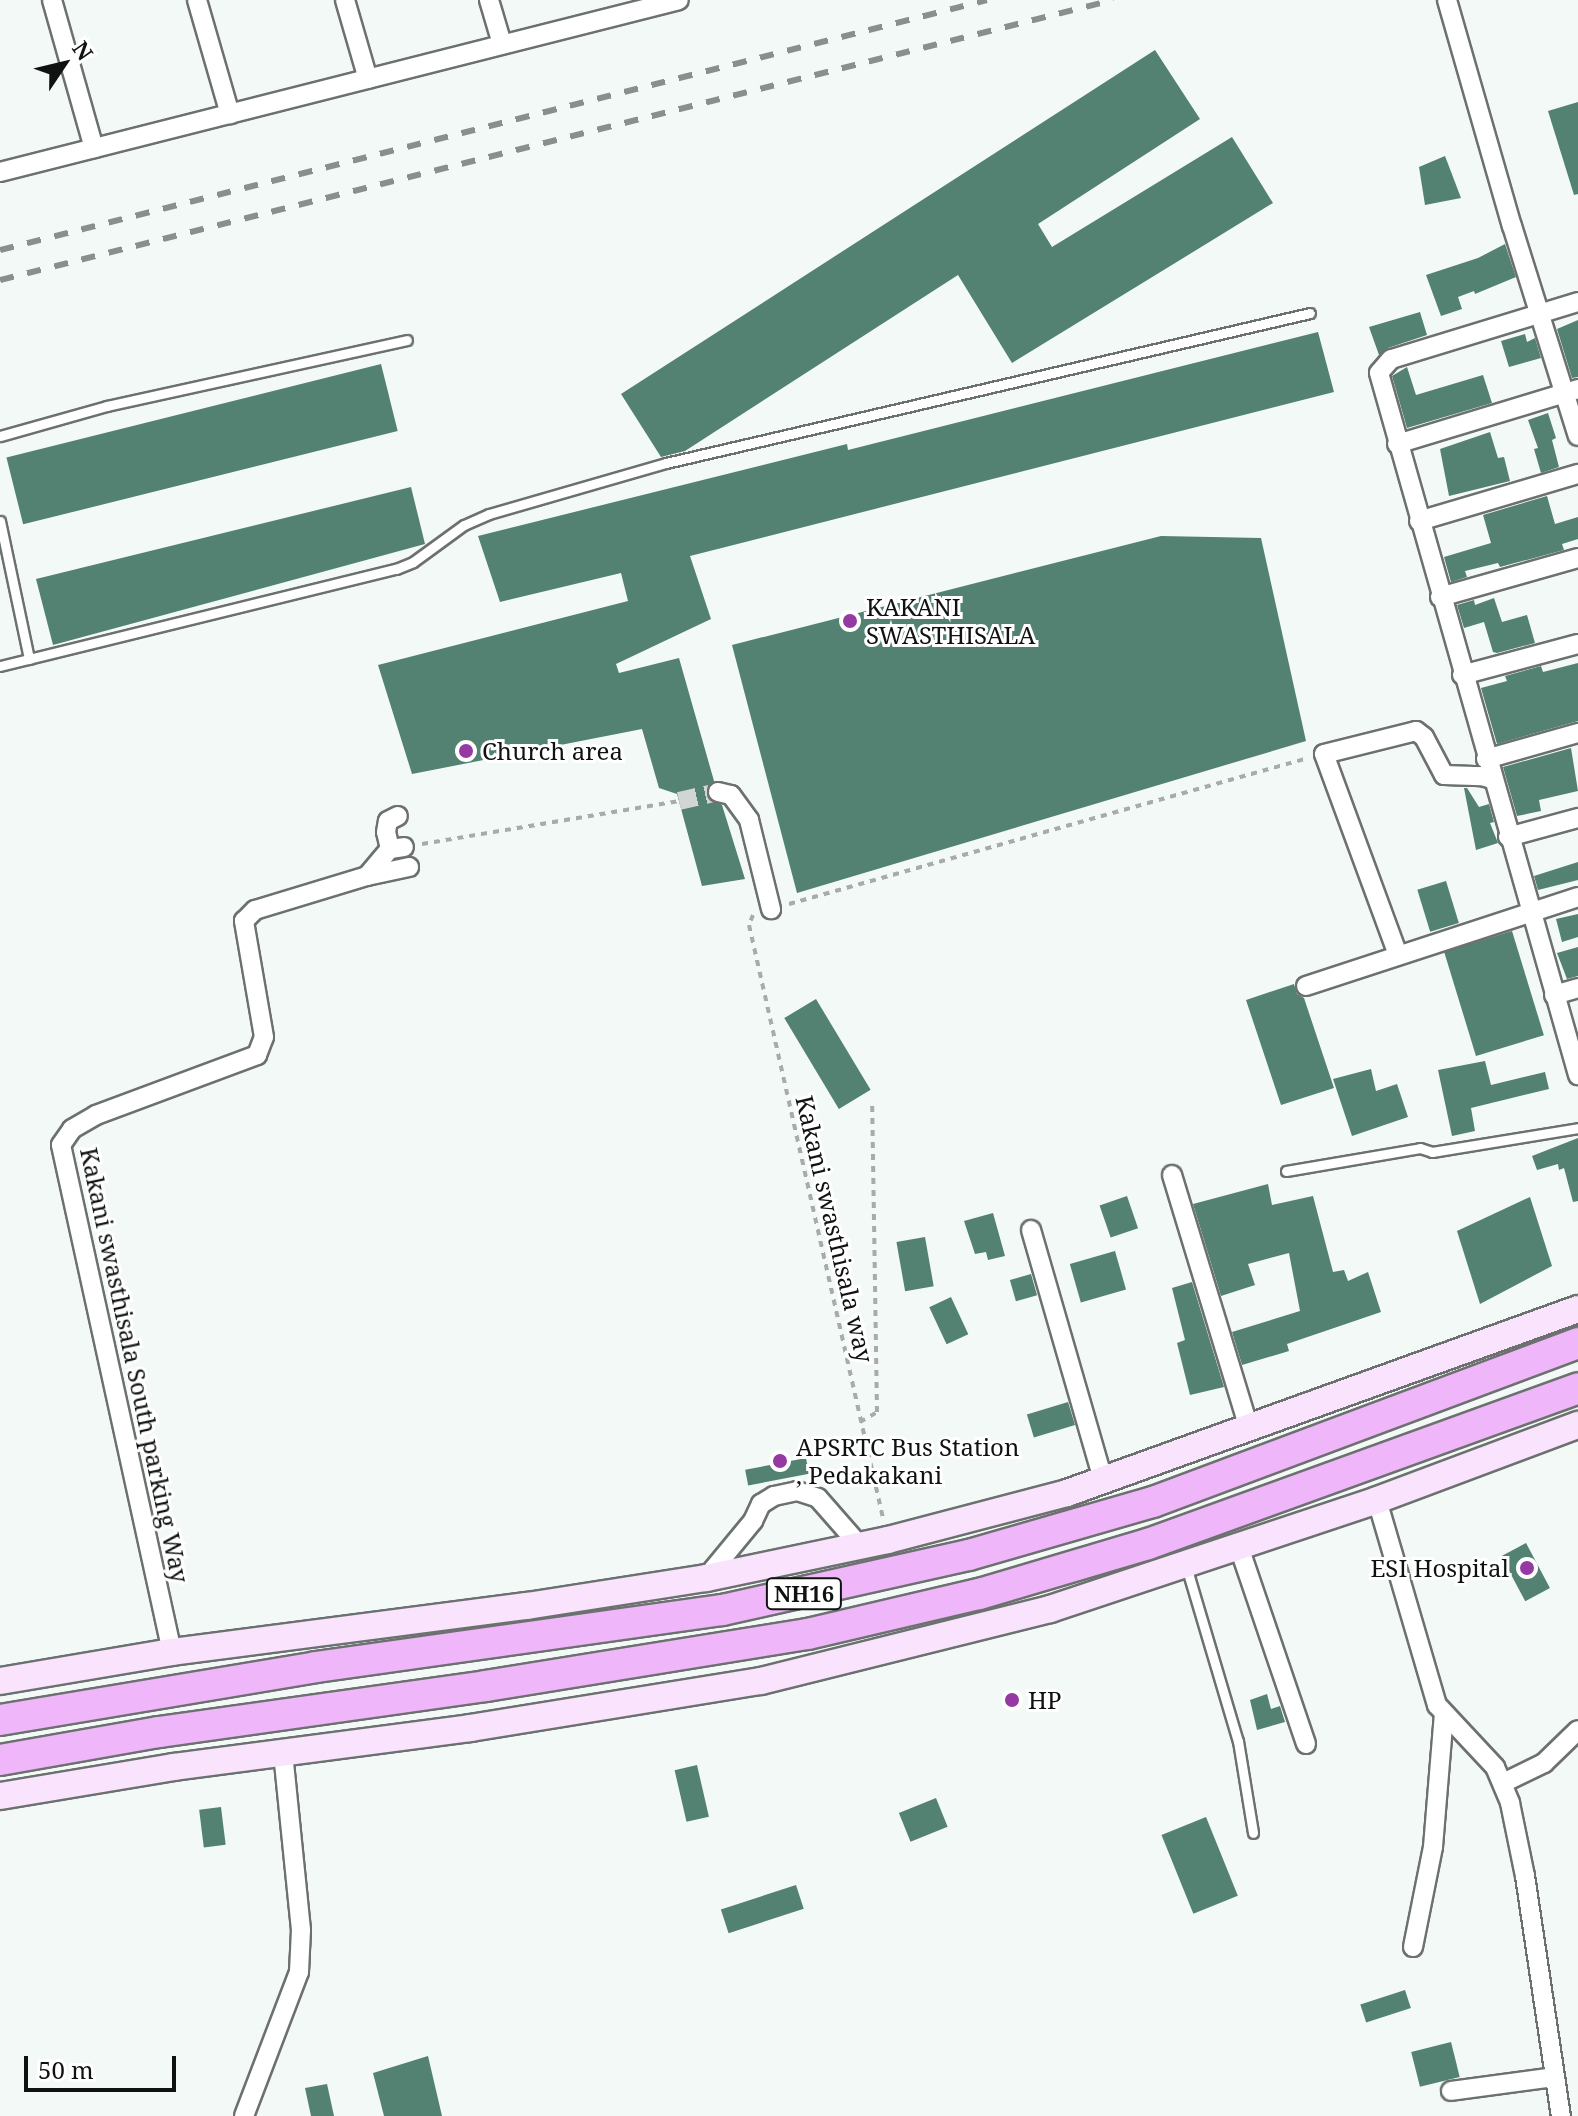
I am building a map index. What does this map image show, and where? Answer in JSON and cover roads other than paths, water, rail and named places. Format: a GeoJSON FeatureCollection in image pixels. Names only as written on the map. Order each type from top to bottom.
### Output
{"type":"FeatureCollection","features":[{"type":"Feature","properties":{"kind":"highway","name":"NH16"},"geometry":{"type":"LineString","coordinates":[[0,1720],[316,1667],[722,1610],[969,1555],[1153,1502],[1578,1343]]}},
{"type":"Feature","properties":{"kind":"highway","name":"NH16"},"geometry":{"type":"LineString","coordinates":[[0,1760],[159,1732],[486,1686],[792,1637],[963,1598],[1148,1544],[1578,1388]]}},
{"type":"Feature","properties":{"kind":"main road"},"geometry":{"type":"LineString","coordinates":[[0,1681],[172,1652],[527,1606],[706,1578],[888,1540],[1067,1493],[1578,1309]]}},
{"type":"Feature","properties":{"kind":"main road"},"geometry":{"type":"LineString","coordinates":[[0,1796],[470,1728],[761,1681],[1050,1609],[1377,1500],[1578,1425]]}},
{"type":"Feature","properties":{"kind":"street"},"geometry":{"type":"LineString","coordinates":[[52,0],[94,148]]}},
{"type":"Feature","properties":{"kind":"street"},"geometry":{"type":"LineString","coordinates":[[197,0],[230,114]]}},
{"type":"Feature","properties":{"kind":"street"},"geometry":{"type":"LineString","coordinates":[[345,0],[368,79]]}},
{"type":"Feature","properties":{"kind":"street"},"geometry":{"type":"LineString","coordinates":[[489,0],[502,44]]}},
{"type":"Feature","properties":{"kind":"street"},"geometry":{"type":"LineString","coordinates":[[0,172],[502,44],[635,5],[679,0]]}},
{"type":"Feature","properties":{"kind":"street"},"geometry":{"type":"LineString","coordinates":[[1447,0],[1512,226],[1572,391],[1578,436]]}},
{"type":"Feature","properties":{"kind":"street"},"geometry":{"type":"LineString","coordinates":[[1578,302],[1391,359],[1381,366],[1381,387],[1578,1075]]}},
{"type":"Feature","properties":{"kind":"street"},"geometry":{"type":"LineString","coordinates":[[1397,444],[1572,391]]}},
{"type":"Feature","properties":{"kind":"street"},"geometry":{"type":"LineString","coordinates":[[1419,521],[1578,474]]}},
{"type":"Feature","properties":{"kind":"street"},"geometry":{"type":"LineString","coordinates":[[1440,597],[1578,558]]}},
{"type":"Feature","properties":{"kind":"street"},"geometry":{"type":"LineString","coordinates":[[1462,675],[1578,644]]}},
{"type":"Feature","properties":{"kind":"street"},"geometry":{"type":"LineString","coordinates":[[1396,951],[1324,754],[1416,731],[1424,737],[1444,775],[1491,779]]}},
{"type":"Feature","properties":{"kind":"street"},"geometry":{"type":"LineString","coordinates":[[1486,759],[1578,733]]}},
{"type":"Feature","properties":{"kind":"street"},"geometry":{"type":"LineString","coordinates":[[718,792],[731,795],[749,820],[771,909]]}},
{"type":"Feature","properties":{"kind":"street"},"geometry":{"type":"LineString","coordinates":[[367,876],[397,848],[386,832],[388,821],[398,816]]}},
{"type":"Feature","properties":{"kind":"street"},"geometry":{"type":"LineString","coordinates":[[1508,837],[1578,818]]}},
{"type":"Feature","properties":{"kind":"street"},"geometry":{"type":"LineString","coordinates":[[367,876],[409,867]]}},
{"type":"Feature","properties":{"kind":"street","name":"Kakani swasthisala South parking Way"},"geometry":{"type":"LineString","coordinates":[[172,1652],[61,1145],[72,1129],[96,1115],[257,1055],[264,1037],[244,921],[255,910],[367,876]]}},
{"type":"Feature","properties":{"kind":"street"},"geometry":{"type":"LineString","coordinates":[[1306,986],[1396,951],[1578,897]]}},
{"type":"Feature","properties":{"kind":"street"},"geometry":{"type":"LineString","coordinates":[[1554,995],[1578,988]]}},
{"type":"Feature","properties":{"kind":"street"},"geometry":{"type":"LineString","coordinates":[[1172,1175],[1249,1428]]}},
{"type":"Feature","properties":{"kind":"street"},"geometry":{"type":"LineString","coordinates":[[1031,1230],[1103,1480]]}},
{"type":"Feature","properties":{"kind":"street"},"geometry":{"type":"LineString","coordinates":[[706,1578],[753,1521],[761,1504],[774,1496],[797,1491],[818,1498],[860,1546]]}},
{"type":"Feature","properties":{"kind":"street"},"geometry":{"type":"LineString","coordinates":[[1377,1500],[1434,1696],[1444,1714],[1477,1743],[1503,1783],[1525,1876],[1561,2116]]}},
{"type":"Feature","properties":{"kind":"street"},"geometry":{"type":"LineString","coordinates":[[1239,1547],[1306,1744]]}},
{"type":"Feature","properties":{"kind":"street"},"geometry":{"type":"LineString","coordinates":[[1413,1947],[1433,1847],[1444,1714]]}},
{"type":"Feature","properties":{"kind":"street"},"geometry":{"type":"LineString","coordinates":[[1503,1783],[1544,1763],[1578,1730]]}},
{"type":"Feature","properties":{"kind":"street"},"geometry":{"type":"LineString","coordinates":[[244,2116],[299,1972],[301,1930],[283,1753]]}},
{"type":"Feature","properties":{"kind":"street"},"geometry":{"type":"LineString","coordinates":[[1451,2091],[1554,2077]]}},
{"type":"Feature","properties":{"kind":"lane"},"geometry":{"type":"LineString","coordinates":[[0,666],[396,569],[413,562],[464,525],[489,514],[666,463],[1310,313]]}},
{"type":"Feature","properties":{"kind":"lane"},"geometry":{"type":"LineString","coordinates":[[0,436],[107,406],[407,340]]}},
{"type":"Feature","properties":{"kind":"lane"},"geometry":{"type":"LineString","coordinates":[[0,521],[29,659]]}},
{"type":"Feature","properties":{"kind":"lane"},"geometry":{"type":"LineString","coordinates":[[1286,1171],[1420,1148],[1432,1152],[1578,1128]]}},
{"type":"Feature","properties":{"kind":"lane"},"geometry":{"type":"LineString","coordinates":[[1186,1566],[1238,1741],[1253,1833]]}},
{"type":"Feature","properties":{"kind":"tunnel"},"geometry":{"type":"LineString","coordinates":[[679,801],[718,792]]}},
{"type":"Feature","properties":{"kind":"railway"},"geometry":{"type":"LineString","coordinates":[[0,250],[987,0]]}},
{"type":"Feature","properties":{"kind":"railway"},"geometry":{"type":"LineString","coordinates":[[0,280],[1113,0]]}},
{"type":"Feature","properties":{"kind":"place","name":"KAKANI SWASTHISALA"},"geometry":{"type":"Point","coordinates":[850,621]}},
{"type":"Feature","properties":{"kind":"place","name":"Church area"},"geometry":{"type":"Point","coordinates":[466,751]}},
{"type":"Feature","properties":{"kind":"place","name":"APSRTC Bus Station , Pedakakani"},"geometry":{"type":"Point","coordinates":[780,1461]}},
{"type":"Feature","properties":{"kind":"place","name":"ESI Hospital"},"geometry":{"type":"Point","coordinates":[1527,1568]}},
{"type":"Feature","properties":{"kind":"place","name":"HP"},"geometry":{"type":"Point","coordinates":[1012,1700]}}]}
